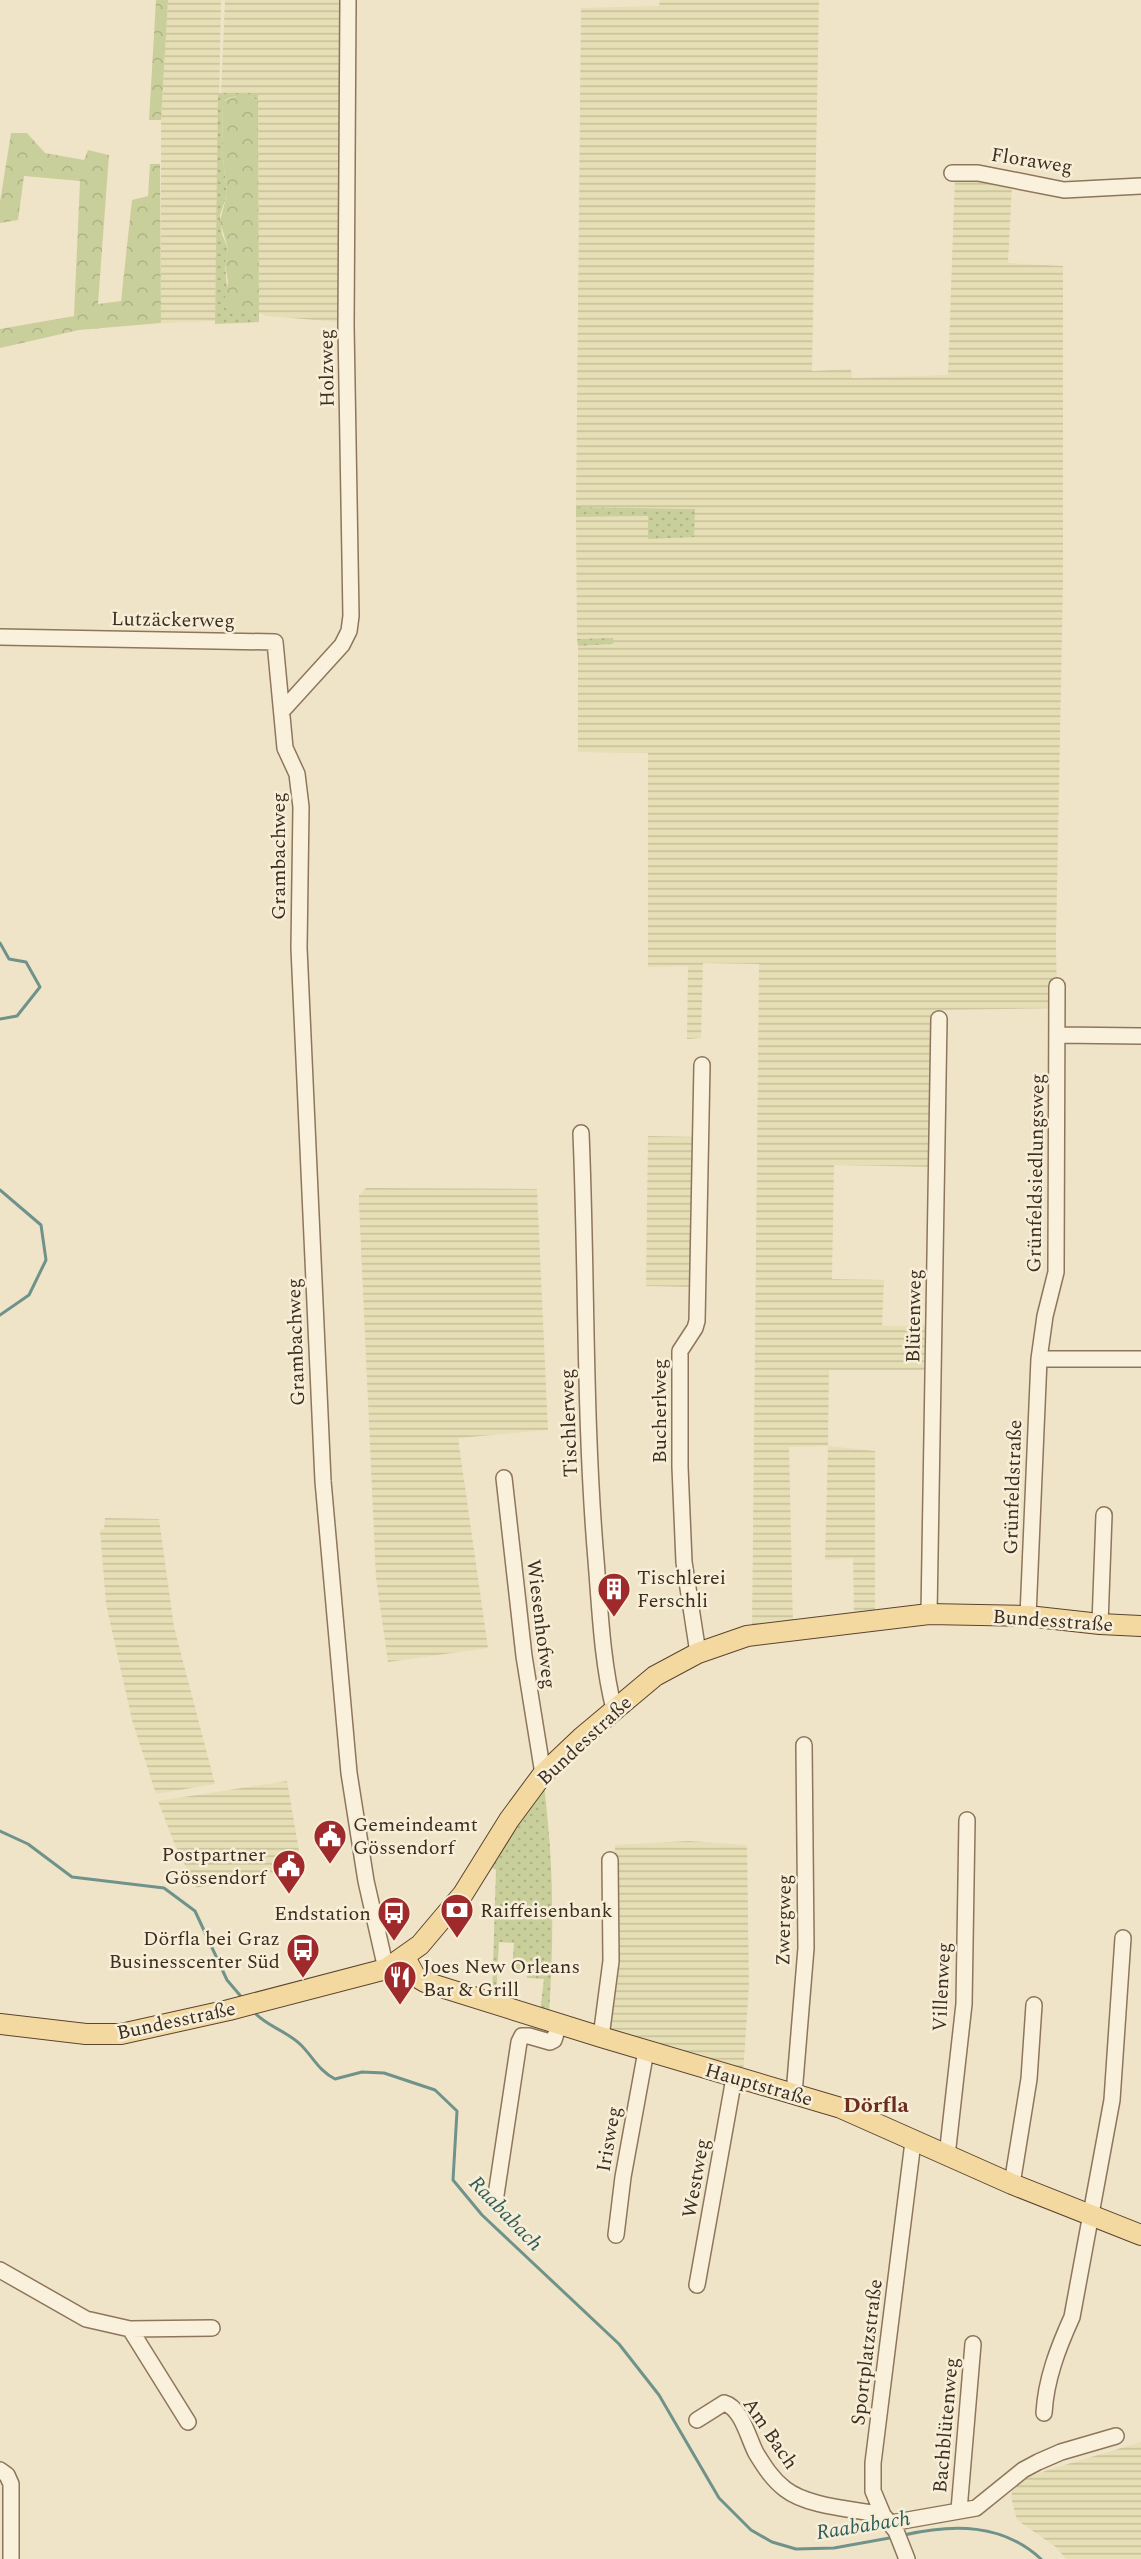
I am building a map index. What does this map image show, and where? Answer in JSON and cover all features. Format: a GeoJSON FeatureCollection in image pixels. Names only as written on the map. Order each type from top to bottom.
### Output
{"type":"FeatureCollection","features":[{"type":"Feature","properties":{"kind":"main road","name":"Bundesstraße"},"geometry":{"type":"LineString","coordinates":[[0,2024],[86,2034],[120,2034],[233,2009],[292,1992],[367,1976],[386,1969],[405,1957],[432,1932],[463,1893],[509,1820],[543,1774],[614,1709],[655,1676],[698,1653],[747,1636],[929,1614],[1028,1616],[1141,1626]]}},
{"type":"Feature","properties":{"kind":"main road","name":"Hauptstraße"},"geometry":{"type":"LineString","coordinates":[[405,1957],[415,1976],[425,1982],[734,2078],[841,2108],[913,2142],[1012,2184],[1141,2235]]}},
{"type":"Feature","properties":{"kind":"street","name":"Holzweg"},"geometry":{"type":"LineString","coordinates":[[282,711],[342,645],[350,624],[346,326],[348,0]]}},
{"type":"Feature","properties":{"kind":"street","name":"Floraweg"},"geometry":{"type":"LineString","coordinates":[[952,173],[978,173],[1064,190],[1141,186]]}},
{"type":"Feature","properties":{"kind":"street","name":"Lutzäckerweg"},"geometry":{"type":"LineString","coordinates":[[0,637],[275,642],[282,711]]}},
{"type":"Feature","properties":{"kind":"street","name":"Grambachweg"},"geometry":{"type":"LineString","coordinates":[[282,711],[285,748],[297,774],[301,807],[299,948],[323,1481],[348,1773],[366,1881],[386,1969]]}},
{"type":"Feature","properties":{"kind":"street","name":"Grünfeldsiedlungsweg"},"geometry":{"type":"LineString","coordinates":[[1039,1359],[1045,1316],[1056,1272],[1057,986]]}},
{"type":"Feature","properties":{"kind":"street","name":"Blütenweg"},"geometry":{"type":"LineString","coordinates":[[929,1614],[939,1019]]}},
{"type":"Feature","properties":{"kind":"street"},"geometry":{"type":"LineString","coordinates":[[1058,1035],[1141,1036]]}},
{"type":"Feature","properties":{"kind":"street","name":"Bucherlweg"},"geometry":{"type":"LineString","coordinates":[[698,1653],[684,1562],[680,1467],[680,1351],[698,1321],[702,1065]]}},
{"type":"Feature","properties":{"kind":"street","name":"Tischlerweg"},"geometry":{"type":"LineString","coordinates":[[581,1133],[585,1346],[592,1515],[600,1609],[614,1709]]}},
{"type":"Feature","properties":{"kind":"street"},"geometry":{"type":"LineString","coordinates":[[1039,1359],[1141,1359]]}},
{"type":"Feature","properties":{"kind":"street","name":"Grünfeldstraße"},"geometry":{"type":"LineString","coordinates":[[1028,1616],[1039,1359]]}},
{"type":"Feature","properties":{"kind":"street","name":"Wiesenhofweg"},"geometry":{"type":"LineString","coordinates":[[504,1478],[524,1656],[543,1774]]}},
{"type":"Feature","properties":{"kind":"street"},"geometry":{"type":"LineString","coordinates":[[1100,1624],[1104,1515]]}},
{"type":"Feature","properties":{"kind":"street","name":"Zwergweg"},"geometry":{"type":"LineString","coordinates":[[794,2094],[806,1948],[804,1745]]}},
{"type":"Feature","properties":{"kind":"street","name":"Villenweg"},"geometry":{"type":"LineString","coordinates":[[947,2156],[964,2004],[967,1820]]}},
{"type":"Feature","properties":{"kind":"street"},"geometry":{"type":"LineString","coordinates":[[601,2037],[611,1961],[610,1860]]}},
{"type":"Feature","properties":{"kind":"street"},"geometry":{"type":"LineString","coordinates":[[1044,2413],[1045,2395],[1059,2347],[1072,2317],[1112,2100],[1123,1938]]}},
{"type":"Feature","properties":{"kind":"street"},"geometry":{"type":"LineString","coordinates":[[1012,2184],[1029,2079],[1034,2005]]}},
{"type":"Feature","properties":{"kind":"street"},"geometry":{"type":"LineString","coordinates":[[496,2195],[519,2042],[522,2036],[529,2036],[550,2042],[554,2040],[559,2024]]}},
{"type":"Feature","properties":{"kind":"street","name":"Irisweg"},"geometry":{"type":"LineString","coordinates":[[616,2235],[623,2177],[646,2050]]}},
{"type":"Feature","properties":{"kind":"street","name":"Westweg"},"geometry":{"type":"LineString","coordinates":[[697,2286],[734,2078]]}},
{"type":"Feature","properties":{"kind":"street","name":"Sportplatzstraße"},"geometry":{"type":"LineString","coordinates":[[907,2559],[873,2491],[873,2463],[913,2142]]}},
{"type":"Feature","properties":{"kind":"street"},"geometry":{"type":"LineString","coordinates":[[0,2270],[76,2314],[129,2329],[212,2328]]}},
{"type":"Feature","properties":{"kind":"street"},"geometry":{"type":"LineString","coordinates":[[129,2329],[188,2422]]}},
{"type":"Feature","properties":{"kind":"street","name":"Bachblütenweg"},"geometry":{"type":"LineString","coordinates":[[959,2510],[973,2344]]}},
{"type":"Feature","properties":{"kind":"street","name":"Am Bach"},"geometry":{"type":"LineString","coordinates":[[697,2420],[724,2403],[730,2405],[739,2416],[765,2467],[786,2490],[811,2501],[893,2528],[959,2510],[976,2508],[1023,2470],[1038,2462],[1061,2452],[1116,2436]]}},
{"type":"Feature","properties":{"kind":"street"},"geometry":{"type":"LineString","coordinates":[[0,2470],[7,2475],[11,2484],[11,2559]]}},
{"type":"Feature","properties":{"kind":"shaded area"},"geometry":{"type":"Polygon","coordinates":[[[168,0],[221,0],[215,321],[161,323],[161,120],[168,0]]]}},
{"type":"Feature","properties":{"kind":"shaded area"},"geometry":{"type":"Polygon","coordinates":[[[225,0],[340,0],[340,322],[266,316],[259,313],[258,94],[221,94],[225,0]]]}},
{"type":"Feature","properties":{"kind":"shaded area"},"geometry":{"type":"Polygon","coordinates":[[[660,0],[819,0],[812,371],[851,369],[852,378],[948,375],[955,176],[1012,184],[1008,263],[1063,266],[1063,582],[1056,940],[1057,1008],[940,1010],[937,1167],[834,1165],[832,1279],[884,1280],[882,1326],[928,1326],[927,1370],[829,1370],[828,1446],[789,1447],[793,1625],[752,1629],[759,964],[703,963],[701,1038],[687,1039],[688,966],[648,967],[648,753],[578,752],[578,646],[613,644],[613,639],[577,639],[576,517],[648,516],[695,509],[576,507],[581,8],[659,6],[660,0]]]}},
{"type":"Feature","properties":{"kind":"shaded area"},"geometry":{"type":"Polygon","coordinates":[[[648,1136],[696,1137],[693,1287],[646,1286],[648,1136]]]}},
{"type":"Feature","properties":{"kind":"shaded area"},"geometry":{"type":"Polygon","coordinates":[[[366,1188],[537,1189],[548,1430],[458,1438],[488,1648],[388,1662],[376,1578],[359,1203],[359,1195],[366,1188]]]}},
{"type":"Feature","properties":{"kind":"shaded area"},"geometry":{"type":"Polygon","coordinates":[[[828,1446],[875,1451],[875,1613],[854,1614],[853,1558],[825,1560],[828,1446]]]}},
{"type":"Feature","properties":{"kind":"shaded area"},"geometry":{"type":"Polygon","coordinates":[[[105,1518],[159,1519],[174,1627],[215,1784],[156,1794],[132,1720],[106,1604],[100,1530],[104,1529],[105,1518]]]}},
{"type":"Feature","properties":{"kind":"shaded area"},"geometry":{"type":"Polygon","coordinates":[[[287,1781],[302,1868],[196,1888],[173,1840],[158,1801],[287,1781]]]}},
{"type":"Feature","properties":{"kind":"shaded area"},"geometry":{"type":"Polygon","coordinates":[[[688,1841],[747,1845],[749,1986],[743,2074],[609,2032],[615,1920],[615,1845],[688,1841]]]}},
{"type":"Feature","properties":{"kind":"shaded area"},"geometry":{"type":"Polygon","coordinates":[[[1141,2442],[1141,2559],[1066,2559],[1056,2547],[1017,2520],[1011,2497],[1013,2488],[1019,2481],[1141,2442]]]}},
{"type":"Feature","properties":{"kind":"green space"},"geometry":{"type":"Polygon","coordinates":[[[156,0],[168,0],[161,120],[149,120],[156,0]]]}},
{"type":"Feature","properties":{"kind":"green space"},"geometry":{"type":"Polygon","coordinates":[[[218,93],[258,93],[258,101],[240,96],[223,101],[222,149],[227,194],[220,215],[222,234],[228,249],[225,264],[229,313],[259,313],[259,322],[215,324],[218,93]]]}},
{"type":"Feature","properties":{"kind":"green space"},"geometry":{"type":"Polygon","coordinates":[[[243,94],[258,101],[259,313],[228,313],[224,303],[228,282],[225,264],[228,249],[220,221],[227,194],[222,149],[223,101],[243,94]]]}},
{"type":"Feature","properties":{"kind":"green space"},"geometry":{"type":"Polygon","coordinates":[[[11,133],[27,133],[45,153],[84,160],[88,150],[109,155],[98,304],[121,301],[132,200],[148,196],[150,164],[160,164],[161,323],[79,330],[0,348],[0,329],[74,316],[80,181],[24,176],[18,220],[0,223],[0,202],[11,133]]]}},
{"type":"Feature","properties":{"kind":"green space"},"geometry":{"type":"Polygon","coordinates":[[[576,507],[695,509],[694,537],[648,539],[648,516],[576,517],[576,507]]]}},
{"type":"Feature","properties":{"kind":"green space"},"geometry":{"type":"Polygon","coordinates":[[[613,638],[613,644],[578,646],[577,639],[613,638]]]}},
{"type":"Feature","properties":{"kind":"green space"},"geometry":{"type":"Polygon","coordinates":[[[544,1786],[550,1844],[552,1900],[549,2015],[540,2012],[544,1979],[527,1978],[527,1971],[512,1969],[514,1943],[499,1942],[496,1997],[492,1996],[496,1870],[491,1867],[526,1808],[544,1786]]]}},
{"type":"Feature","properties":{"kind":"waterway","name":"Raababach"},"geometry":{"type":"LineString","coordinates":[[0,943],[9,959],[26,962],[40,987],[17,1016],[0,1019]]}},
{"type":"Feature","properties":{"kind":"waterway","name":"Raababach"},"geometry":{"type":"LineString","coordinates":[[0,1190],[41,1225],[46,1260],[29,1295],[0,1315]]}},
{"type":"Feature","properties":{"kind":"waterway","name":"Raababach"},"geometry":{"type":"LineString","coordinates":[[0,1831],[28,1844],[72,1877],[164,1888],[195,1911],[227,1980],[244,2000]]}},
{"type":"Feature","properties":{"kind":"waterway","name":"Raababach"},"geometry":{"type":"LineString","coordinates":[[254,2012],[295,2040],[320,2068],[335,2079],[362,2072],[384,2073],[435,2090],[457,2111],[453,2180],[482,2215],[619,2344],[659,2395],[719,2498],[751,2530],[772,2542],[796,2549],[834,2548],[895,2537]]}},
{"type":"Feature","properties":{"kind":"waterway","name":"Raababach"},"geometry":{"type":"LineString","coordinates":[[904,2535],[941,2529],[976,2529],[1010,2539],[1026,2547],[1041,2559]]}},
{"type":"Feature","properties":{"kind":"place","name":"Tischlerei Ferschli"},"geometry":{"type":"Point","coordinates":[614,1618]}},
{"type":"Feature","properties":{"kind":"place","name":"Gemeindeamt Gössendorf"},"geometry":{"type":"Point","coordinates":[330,1865]}},
{"type":"Feature","properties":{"kind":"place","name":"Postpartner Gössendorf"},"geometry":{"type":"Point","coordinates":[289,1895]}},
{"type":"Feature","properties":{"kind":"place","name":"Raiffeisenbank"},"geometry":{"type":"Point","coordinates":[457,1939]}},
{"type":"Feature","properties":{"kind":"place","name":"Endstation"},"geometry":{"type":"Point","coordinates":[394,1942]}},
{"type":"Feature","properties":{"kind":"place","name":"Dörfla bei Graz Businesscenter Süd"},"geometry":{"type":"Point","coordinates":[303,1979]}},
{"type":"Feature","properties":{"kind":"place","name":"Joes New Orleans Bar & Grill"},"geometry":{"type":"Point","coordinates":[400,2006]}},
{"type":"Feature","properties":{"kind":"district","name":"Dörfla"},"geometry":{"type":"Point","coordinates":[876,2104]}}]}
